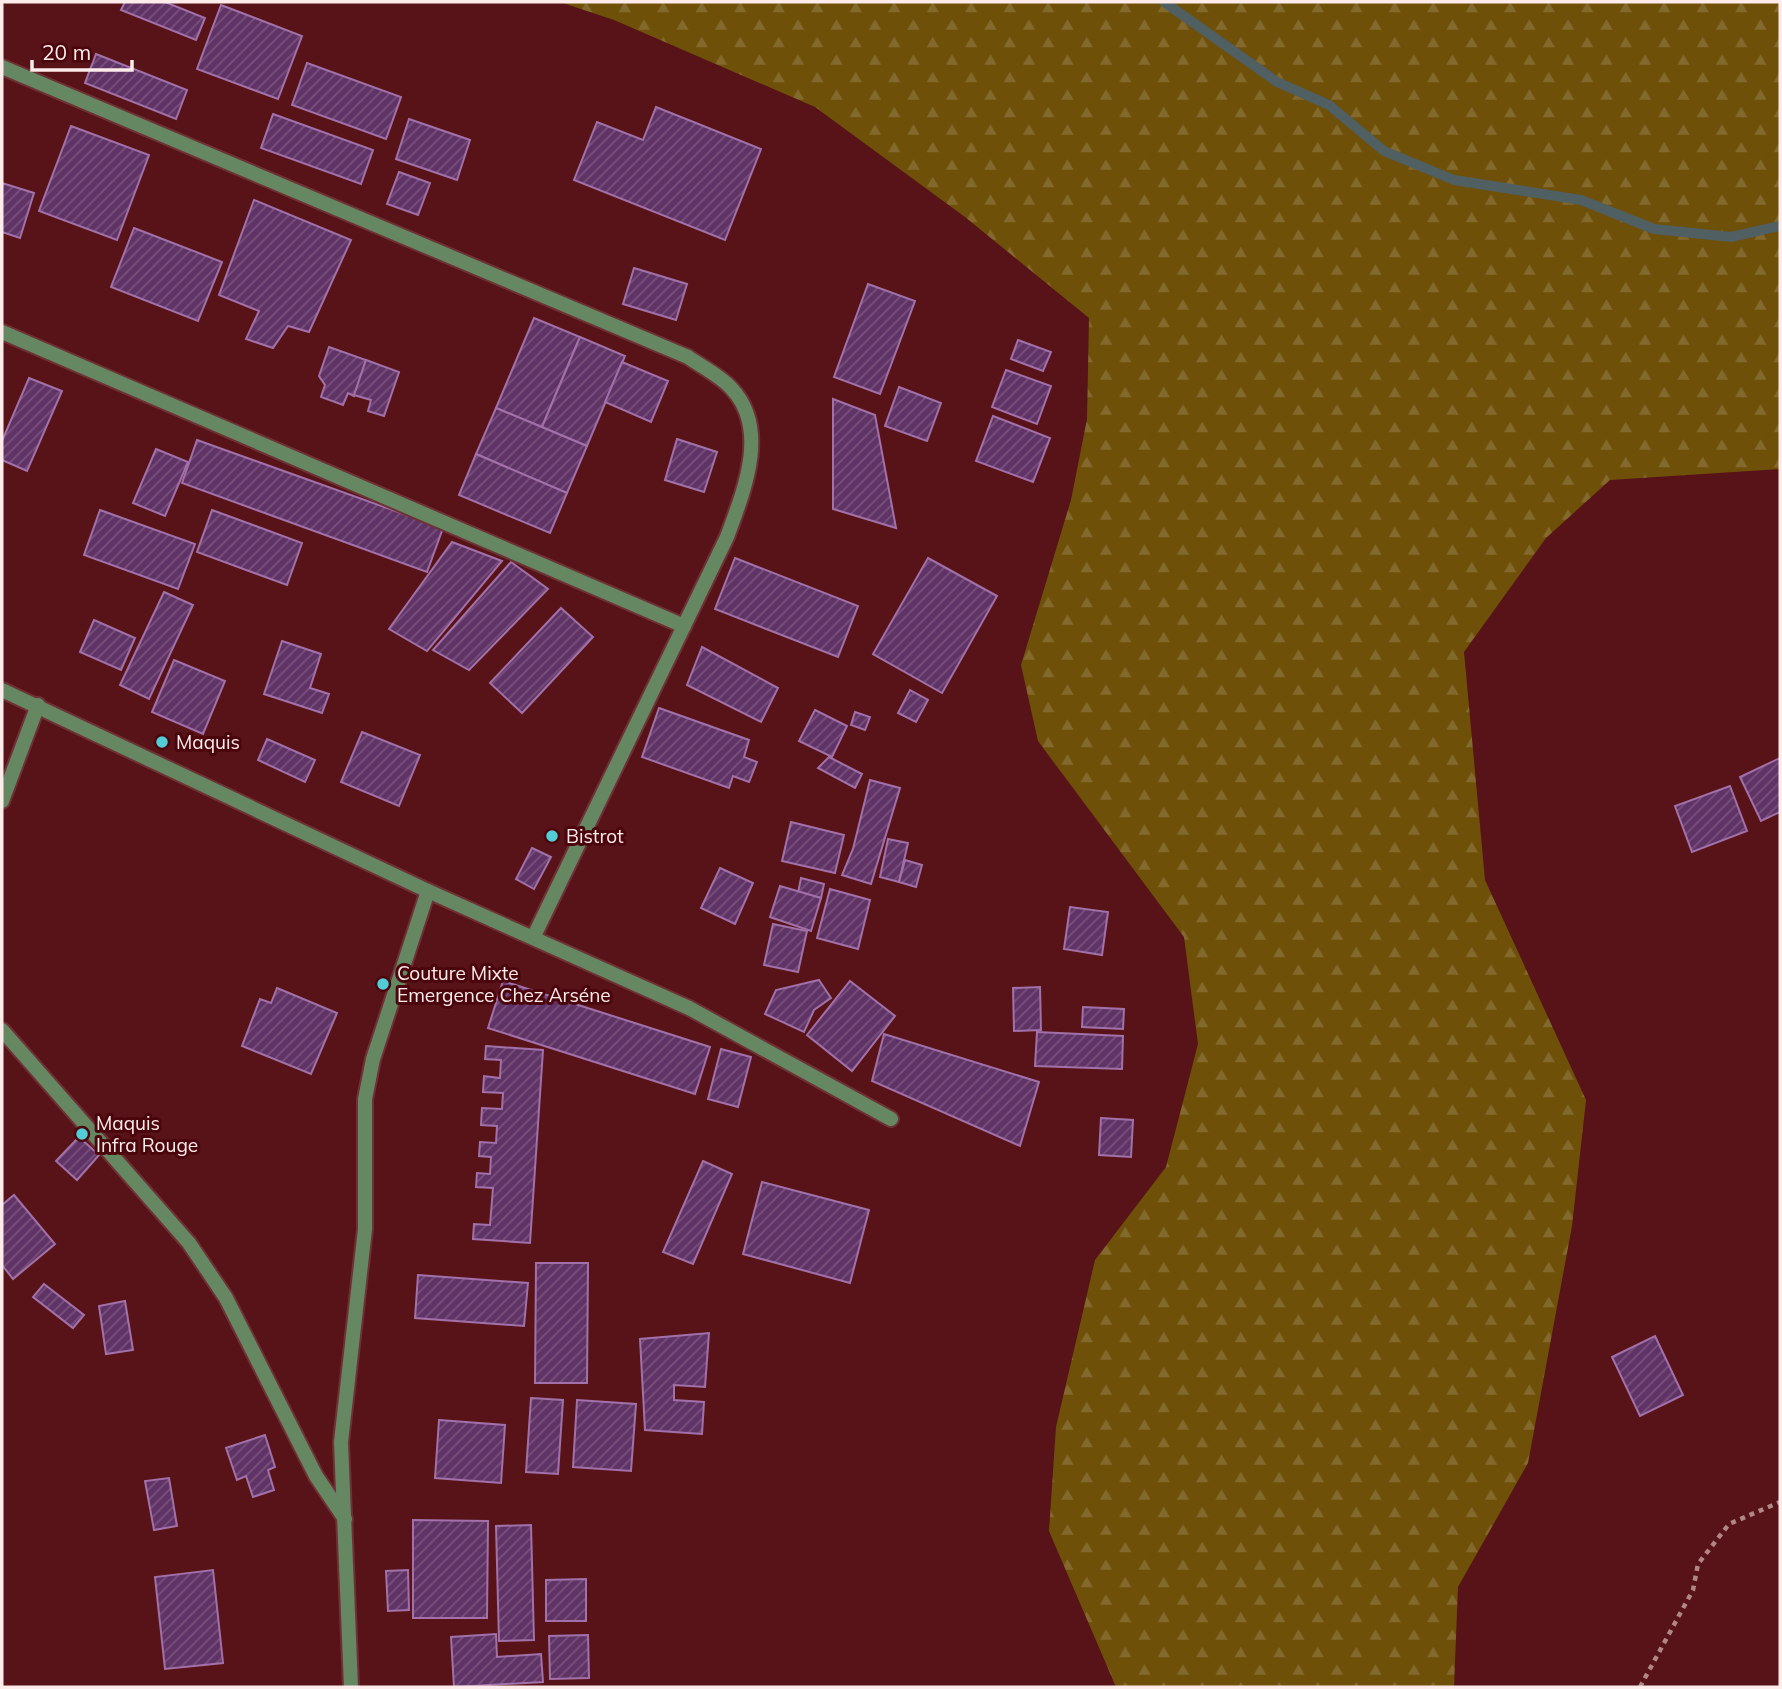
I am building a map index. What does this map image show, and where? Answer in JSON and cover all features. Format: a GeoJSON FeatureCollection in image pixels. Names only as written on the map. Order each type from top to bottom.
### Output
{"type":"FeatureCollection","features":[{"type":"Feature","properties":{"kind":"street"},"geometry":{"type":"LineString","coordinates":[[2,67],[688,357],[733,389],[753,429],[747,482],[727,537],[534,936]]}},
{"type":"Feature","properties":{"kind":"street"},"geometry":{"type":"LineString","coordinates":[[2,332],[684,626]]}},
{"type":"Feature","properties":{"kind":"street"},"geometry":{"type":"LineString","coordinates":[[2,690],[428,891],[534,936],[689,1008],[891,1119]]}},
{"type":"Feature","properties":{"kind":"street"},"geometry":{"type":"LineString","coordinates":[[2,801],[38,705]]}},
{"type":"Feature","properties":{"kind":"street"},"geometry":{"type":"LineString","coordinates":[[351,1687],[341,1442],[365,1229],[365,1099],[373,1059],[428,891]]}},
{"type":"Feature","properties":{"kind":"street"},"geometry":{"type":"LineString","coordinates":[[2,1030],[189,1243],[226,1298],[305,1456],[346,1520]]}},
{"type":"Feature","properties":{"kind":"path"},"geometry":{"type":"LineString","coordinates":[[1640,1687],[1693,1590],[1698,1564],[1729,1524],[1780,1502]]}},
{"type":"Feature","properties":{"kind":"green space"},"geometry":{"type":"Polygon","coordinates":[[[560,2],[1780,2],[1780,469],[1610,480],[1546,538],[1464,652],[1485,880],[1586,1100],[1572,1226],[1528,1463],[1458,1587],[1454,1687],[1116,1687],[1049,1531],[1056,1427],[1095,1260],[1166,1167],[1198,1044],[1184,937],[1038,741],[1021,665],[1071,500],[1087,419],[1089,318],[965,217],[815,107],[614,20],[560,2]]]}},
{"type":"Feature","properties":{"kind":"building"},"geometry":{"type":"Polygon","coordinates":[[[125,2],[165,2],[205,18],[196,40],[121,10],[125,2]]]}},
{"type":"Feature","properties":{"kind":"building"},"geometry":{"type":"Polygon","coordinates":[[[221,5],[302,36],[278,99],[197,69],[221,5]]]}},
{"type":"Feature","properties":{"kind":"building"},"geometry":{"type":"Polygon","coordinates":[[[96,54],[187,90],[176,119],[85,83],[96,54]]]}},
{"type":"Feature","properties":{"kind":"building"},"geometry":{"type":"Polygon","coordinates":[[[307,63],[401,97],[386,139],[292,105],[307,63]]]}},
{"type":"Feature","properties":{"kind":"building"},"geometry":{"type":"Polygon","coordinates":[[[656,107],[761,149],[725,240],[574,180],[597,122],[643,140],[656,107]]]}},
{"type":"Feature","properties":{"kind":"building"},"geometry":{"type":"Polygon","coordinates":[[[273,114],[373,150],[361,184],[261,148],[273,114]]]}},
{"type":"Feature","properties":{"kind":"building"},"geometry":{"type":"Polygon","coordinates":[[[409,119],[470,140],[457,180],[396,159],[409,119]]]}},
{"type":"Feature","properties":{"kind":"building"},"geometry":{"type":"Polygon","coordinates":[[[71,126],[149,155],[117,240],[39,211],[71,126]]]}},
{"type":"Feature","properties":{"kind":"building"},"geometry":{"type":"Polygon","coordinates":[[[399,172],[430,183],[418,215],[387,204],[399,172]]]}},
{"type":"Feature","properties":{"kind":"building"},"geometry":{"type":"Polygon","coordinates":[[[2,183],[34,193],[20,238],[2,232],[2,183]]]}},
{"type":"Feature","properties":{"kind":"building"},"geometry":{"type":"Polygon","coordinates":[[[254,200],[351,240],[309,332],[288,326],[273,348],[246,339],[259,311],[219,295],[254,200]]]}},
{"type":"Feature","properties":{"kind":"building"},"geometry":{"type":"Polygon","coordinates":[[[134,228],[222,262],[198,321],[111,287],[134,228]]]}},
{"type":"Feature","properties":{"kind":"building"},"geometry":{"type":"Polygon","coordinates":[[[634,268],[687,284],[676,320],[623,304],[634,268]]]}},
{"type":"Feature","properties":{"kind":"building"},"geometry":{"type":"Polygon","coordinates":[[[868,284],[915,301],[880,394],[834,377],[868,284]]]}},
{"type":"Feature","properties":{"kind":"building"},"geometry":{"type":"Polygon","coordinates":[[[534,318],[580,337],[542,427],[496,408],[534,318]]]}},
{"type":"Feature","properties":{"kind":"building"},"geometry":{"type":"Polygon","coordinates":[[[580,337],[625,356],[587,446],[542,427],[580,337]]]}},
{"type":"Feature","properties":{"kind":"building"},"geometry":{"type":"Polygon","coordinates":[[[1018,340],[1051,352],[1043,371],[1011,359],[1018,340]]]}},
{"type":"Feature","properties":{"kind":"building"},"geometry":{"type":"Polygon","coordinates":[[[329,347],[366,360],[354,396],[348,393],[343,405],[321,397],[325,385],[319,376],[329,347]]]}},
{"type":"Feature","properties":{"kind":"building"},"geometry":{"type":"Polygon","coordinates":[[[366,360],[399,372],[384,416],[368,411],[371,400],[354,395],[366,360]]]}},
{"type":"Feature","properties":{"kind":"building"},"geometry":{"type":"Polygon","coordinates":[[[622,362],[668,381],[651,422],[605,402],[622,362]]]}},
{"type":"Feature","properties":{"kind":"building"},"geometry":{"type":"Polygon","coordinates":[[[1006,370],[1051,386],[1037,424],[992,407],[1006,370]]]}},
{"type":"Feature","properties":{"kind":"building"},"geometry":{"type":"Polygon","coordinates":[[[29,378],[62,391],[27,471],[2,460],[2,441],[29,378]]]}},
{"type":"Feature","properties":{"kind":"building"},"geometry":{"type":"Polygon","coordinates":[[[899,387],[941,403],[927,441],[885,426],[899,387]]]}},
{"type":"Feature","properties":{"kind":"building"},"geometry":{"type":"Polygon","coordinates":[[[833,399],[875,415],[896,528],[833,509],[833,399]]]}},
{"type":"Feature","properties":{"kind":"building"},"geometry":{"type":"Polygon","coordinates":[[[496,408],[587,446],[567,493],[476,454],[496,408]]]}},
{"type":"Feature","properties":{"kind":"building"},"geometry":{"type":"Polygon","coordinates":[[[993,416],[1050,438],[1033,482],[976,461],[993,416]]]}},
{"type":"Feature","properties":{"kind":"building"},"geometry":{"type":"Polygon","coordinates":[[[677,439],[717,452],[704,492],[665,480],[677,439]]]}},
{"type":"Feature","properties":{"kind":"building"},"geometry":{"type":"Polygon","coordinates":[[[197,440],[443,528],[427,572],[182,483],[197,440]]]}},
{"type":"Feature","properties":{"kind":"building"},"geometry":{"type":"Polygon","coordinates":[[[156,449],[188,462],[165,516],[133,503],[156,449]]]}},
{"type":"Feature","properties":{"kind":"building"},"geometry":{"type":"Polygon","coordinates":[[[476,454],[567,493],[550,533],[459,495],[476,454]]]}},
{"type":"Feature","properties":{"kind":"building"},"geometry":{"type":"Polygon","coordinates":[[[100,510],[195,544],[178,589],[84,555],[100,510]]]}},
{"type":"Feature","properties":{"kind":"building"},"geometry":{"type":"Polygon","coordinates":[[[212,510],[302,543],[287,585],[197,552],[212,510]]]}},
{"type":"Feature","properties":{"kind":"building"},"geometry":{"type":"Polygon","coordinates":[[[452,542],[502,561],[427,651],[389,629],[452,542]]]}},
{"type":"Feature","properties":{"kind":"building"},"geometry":{"type":"Polygon","coordinates":[[[735,558],[858,606],[838,657],[715,609],[735,558]]]}},
{"type":"Feature","properties":{"kind":"building"},"geometry":{"type":"Polygon","coordinates":[[[928,558],[997,596],[942,693],[873,654],[928,558]]]}},
{"type":"Feature","properties":{"kind":"building"},"geometry":{"type":"Polygon","coordinates":[[[511,562],[548,589],[469,670],[433,650],[511,562]]]}},
{"type":"Feature","properties":{"kind":"building"},"geometry":{"type":"Polygon","coordinates":[[[164,592],[193,605],[149,699],[120,685],[164,592]]]}},
{"type":"Feature","properties":{"kind":"building"},"geometry":{"type":"Polygon","coordinates":[[[561,608],[593,637],[522,713],[490,683],[561,608]]]}},
{"type":"Feature","properties":{"kind":"building"},"geometry":{"type":"Polygon","coordinates":[[[94,620],[135,638],[121,670],[80,652],[94,620]]]}},
{"type":"Feature","properties":{"kind":"building"},"geometry":{"type":"Polygon","coordinates":[[[282,641],[321,654],[310,688],[329,694],[322,713],[264,694],[282,641]]]}},
{"type":"Feature","properties":{"kind":"building"},"geometry":{"type":"Polygon","coordinates":[[[702,647],[778,688],[761,722],[687,685],[702,647]]]}},
{"type":"Feature","properties":{"kind":"building"},"geometry":{"type":"Polygon","coordinates":[[[174,660],[225,681],[203,734],[152,712],[174,660]]]}},
{"type":"Feature","properties":{"kind":"building"},"geometry":{"type":"Polygon","coordinates":[[[910,690],[928,700],[916,722],[898,713],[910,690]]]}},
{"type":"Feature","properties":{"kind":"building"},"geometry":{"type":"Polygon","coordinates":[[[659,708],[749,740],[744,757],[757,762],[749,782],[733,776],[729,788],[642,757],[659,708]]]}},
{"type":"Feature","properties":{"kind":"building"},"geometry":{"type":"Polygon","coordinates":[[[815,710],[847,726],[832,757],[799,741],[815,710]]]}},
{"type":"Feature","properties":{"kind":"building"},"geometry":{"type":"Polygon","coordinates":[[[855,712],[870,717],[865,730],[851,725],[855,712]]]}},
{"type":"Feature","properties":{"kind":"building"},"geometry":{"type":"Polygon","coordinates":[[[362,732],[420,755],[399,806],[341,782],[362,732]]]}},
{"type":"Feature","properties":{"kind":"building"},"geometry":{"type":"Polygon","coordinates":[[[267,739],[315,760],[305,782],[258,760],[267,739]]]}},
{"type":"Feature","properties":{"kind":"building"},"geometry":{"type":"Polygon","coordinates":[[[829,757],[862,774],[855,788],[818,768],[829,757]]]}},
{"type":"Feature","properties":{"kind":"building"},"geometry":{"type":"Polygon","coordinates":[[[1780,758],[1780,812],[1761,821],[1740,777],[1780,758]]]}},
{"type":"Feature","properties":{"kind":"building"},"geometry":{"type":"Polygon","coordinates":[[[870,780],[900,788],[871,884],[842,875],[853,849],[870,780]]]}},
{"type":"Feature","properties":{"kind":"building"},"geometry":{"type":"Polygon","coordinates":[[[1730,786],[1747,831],[1692,852],[1675,806],[1730,786]]]}},
{"type":"Feature","properties":{"kind":"building"},"geometry":{"type":"Polygon","coordinates":[[[791,822],[844,835],[835,873],[782,861],[791,822]]]}},
{"type":"Feature","properties":{"kind":"building"},"geometry":{"type":"Polygon","coordinates":[[[888,839],[908,843],[899,882],[880,877],[888,839]]]}},
{"type":"Feature","properties":{"kind":"building"},"geometry":{"type":"Polygon","coordinates":[[[532,848],[551,857],[534,889],[516,879],[532,848]]]}},
{"type":"Feature","properties":{"kind":"building"},"geometry":{"type":"Polygon","coordinates":[[[905,860],[922,865],[916,887],[899,882],[905,860]]]}},
{"type":"Feature","properties":{"kind":"building"},"geometry":{"type":"Polygon","coordinates":[[[720,868],[753,883],[735,924],[701,908],[720,868]]]}},
{"type":"Feature","properties":{"kind":"building"},"geometry":{"type":"Polygon","coordinates":[[[801,878],[824,884],[821,898],[798,893],[801,878]]]}},
{"type":"Feature","properties":{"kind":"building"},"geometry":{"type":"Polygon","coordinates":[[[780,886],[821,898],[811,931],[770,917],[780,886]]]}},
{"type":"Feature","properties":{"kind":"building"},"geometry":{"type":"Polygon","coordinates":[[[830,889],[870,900],[858,949],[817,938],[830,889]]]}},
{"type":"Feature","properties":{"kind":"building"},"geometry":{"type":"Polygon","coordinates":[[[1070,907],[1108,912],[1102,955],[1064,949],[1070,907]]]}},
{"type":"Feature","properties":{"kind":"building"},"geometry":{"type":"Polygon","coordinates":[[[773,924],[807,931],[798,972],[764,965],[773,924]]]}},
{"type":"Feature","properties":{"kind":"building"},"geometry":{"type":"Polygon","coordinates":[[[819,980],[831,998],[814,1010],[804,1032],[765,1014],[776,990],[819,980]]]}},
{"type":"Feature","properties":{"kind":"building"},"geometry":{"type":"Polygon","coordinates":[[[503,981],[710,1047],[695,1094],[488,1028],[503,981]]]}},
{"type":"Feature","properties":{"kind":"building"},"geometry":{"type":"Polygon","coordinates":[[[850,981],[895,1016],[852,1071],[807,1035],[850,981]]]}},
{"type":"Feature","properties":{"kind":"building"},"geometry":{"type":"Polygon","coordinates":[[[1040,987],[1041,1030],[1014,1031],[1013,988],[1040,987]]]}},
{"type":"Feature","properties":{"kind":"building"},"geometry":{"type":"Polygon","coordinates":[[[277,988],[337,1013],[311,1074],[242,1046],[260,999],[271,1003],[277,988]]]}},
{"type":"Feature","properties":{"kind":"building"},"geometry":{"type":"Polygon","coordinates":[[[1083,1007],[1124,1009],[1123,1029],[1082,1027],[1083,1007]]]}},
{"type":"Feature","properties":{"kind":"building"},"geometry":{"type":"Polygon","coordinates":[[[1037,1032],[1123,1036],[1122,1069],[1035,1066],[1037,1032]]]}},
{"type":"Feature","properties":{"kind":"building"},"geometry":{"type":"Polygon","coordinates":[[[884,1034],[1039,1082],[1020,1146],[872,1081],[884,1034]]]}},
{"type":"Feature","properties":{"kind":"building"},"geometry":{"type":"Polygon","coordinates":[[[486,1046],[543,1050],[530,1243],[473,1239],[474,1224],[490,1225],[493,1188],[476,1187],[477,1173],[490,1174],[491,1157],[479,1156],[480,1142],[496,1143],[497,1126],[481,1125],[482,1108],[502,1109],[503,1093],[483,1092],[484,1076],[500,1078],[501,1060],[485,1059],[486,1046]]]}},
{"type":"Feature","properties":{"kind":"building"},"geometry":{"type":"Polygon","coordinates":[[[721,1049],[751,1057],[738,1107],[708,1099],[721,1049]]]}},
{"type":"Feature","properties":{"kind":"building"},"geometry":{"type":"Polygon","coordinates":[[[1101,1118],[1133,1120],[1131,1157],[1099,1155],[1101,1118]]]}},
{"type":"Feature","properties":{"kind":"building"},"geometry":{"type":"Polygon","coordinates":[[[79,1137],[99,1155],[77,1180],[56,1161],[79,1137]]]}},
{"type":"Feature","properties":{"kind":"building"},"geometry":{"type":"Polygon","coordinates":[[[703,1161],[732,1174],[693,1264],[663,1252],[703,1161]]]}},
{"type":"Feature","properties":{"kind":"building"},"geometry":{"type":"Polygon","coordinates":[[[762,1182],[869,1210],[850,1283],[743,1254],[762,1182]]]}},
{"type":"Feature","properties":{"kind":"building"},"geometry":{"type":"Polygon","coordinates":[[[14,1195],[55,1244],[13,1279],[2,1265],[2,1205],[14,1195]]]}},
{"type":"Feature","properties":{"kind":"building"},"geometry":{"type":"Polygon","coordinates":[[[536,1263],[588,1263],[587,1383],[535,1383],[536,1263]]]}},
{"type":"Feature","properties":{"kind":"building"},"geometry":{"type":"Polygon","coordinates":[[[418,1275],[528,1283],[524,1326],[415,1318],[418,1275]]]}},
{"type":"Feature","properties":{"kind":"building"},"geometry":{"type":"Polygon","coordinates":[[[44,1284],[84,1315],[73,1328],[33,1297],[44,1284]]]}},
{"type":"Feature","properties":{"kind":"building"},"geometry":{"type":"Polygon","coordinates":[[[125,1301],[133,1350],[106,1354],[99,1306],[125,1301]]]}},
{"type":"Feature","properties":{"kind":"building"},"geometry":{"type":"Polygon","coordinates":[[[709,1333],[705,1387],[674,1385],[674,1400],[704,1402],[702,1434],[645,1430],[640,1339],[709,1333]]]}},
{"type":"Feature","properties":{"kind":"building"},"geometry":{"type":"Polygon","coordinates":[[[1655,1336],[1683,1395],[1640,1416],[1612,1357],[1655,1336]]]}},
{"type":"Feature","properties":{"kind":"building"},"geometry":{"type":"Polygon","coordinates":[[[531,1398],[563,1400],[558,1474],[526,1472],[531,1398]]]}},
{"type":"Feature","properties":{"kind":"building"},"geometry":{"type":"Polygon","coordinates":[[[577,1400],[636,1404],[631,1471],[573,1467],[577,1400]]]}},
{"type":"Feature","properties":{"kind":"building"},"geometry":{"type":"Polygon","coordinates":[[[439,1420],[505,1425],[501,1483],[435,1478],[439,1420]]]}},
{"type":"Feature","properties":{"kind":"building"},"geometry":{"type":"Polygon","coordinates":[[[265,1435],[275,1467],[268,1470],[274,1490],[253,1497],[246,1476],[237,1480],[226,1448],[265,1435]]]}},
{"type":"Feature","properties":{"kind":"building"},"geometry":{"type":"Polygon","coordinates":[[[169,1478],[177,1526],[154,1530],[145,1481],[169,1478]]]}},
{"type":"Feature","properties":{"kind":"building"},"geometry":{"type":"Polygon","coordinates":[[[413,1520],[488,1521],[487,1618],[413,1618],[413,1520]]]}},
{"type":"Feature","properties":{"kind":"building"},"geometry":{"type":"Polygon","coordinates":[[[531,1525],[534,1640],[499,1641],[496,1526],[531,1525]]]}},
{"type":"Feature","properties":{"kind":"building"},"geometry":{"type":"Polygon","coordinates":[[[213,1570],[223,1663],[165,1669],[155,1577],[213,1570]]]}},
{"type":"Feature","properties":{"kind":"building"},"geometry":{"type":"Polygon","coordinates":[[[408,1570],[409,1610],[388,1611],[386,1571],[408,1570]]]}},
{"type":"Feature","properties":{"kind":"building"},"geometry":{"type":"Polygon","coordinates":[[[586,1579],[586,1621],[546,1621],[546,1580],[586,1579]]]}},
{"type":"Feature","properties":{"kind":"building"},"geometry":{"type":"Polygon","coordinates":[[[496,1634],[497,1657],[541,1654],[543,1682],[454,1687],[451,1637],[496,1634]]]}},
{"type":"Feature","properties":{"kind":"building"},"geometry":{"type":"Polygon","coordinates":[[[588,1635],[589,1678],[550,1679],[549,1636],[588,1635]]]}},
{"type":"Feature","properties":{"kind":"waterway"},"geometry":{"type":"LineString","coordinates":[[1164,2],[1277,82],[1329,105],[1384,151],[1454,180],[1581,200],[1654,229],[1731,237],[1780,226]]}},
{"type":"Feature","properties":{"kind":"place","name":"Maquis"},"geometry":{"type":"Point","coordinates":[162,742]}},
{"type":"Feature","properties":{"kind":"place","name":"Bistrot"},"geometry":{"type":"Point","coordinates":[552,836]}},
{"type":"Feature","properties":{"kind":"place","name":"Couture Mixte Emergence Chez Arséne"},"geometry":{"type":"Point","coordinates":[383,984]}},
{"type":"Feature","properties":{"kind":"place","name":"Maquis Infra Rouge"},"geometry":{"type":"Point","coordinates":[82,1134]}}]}
